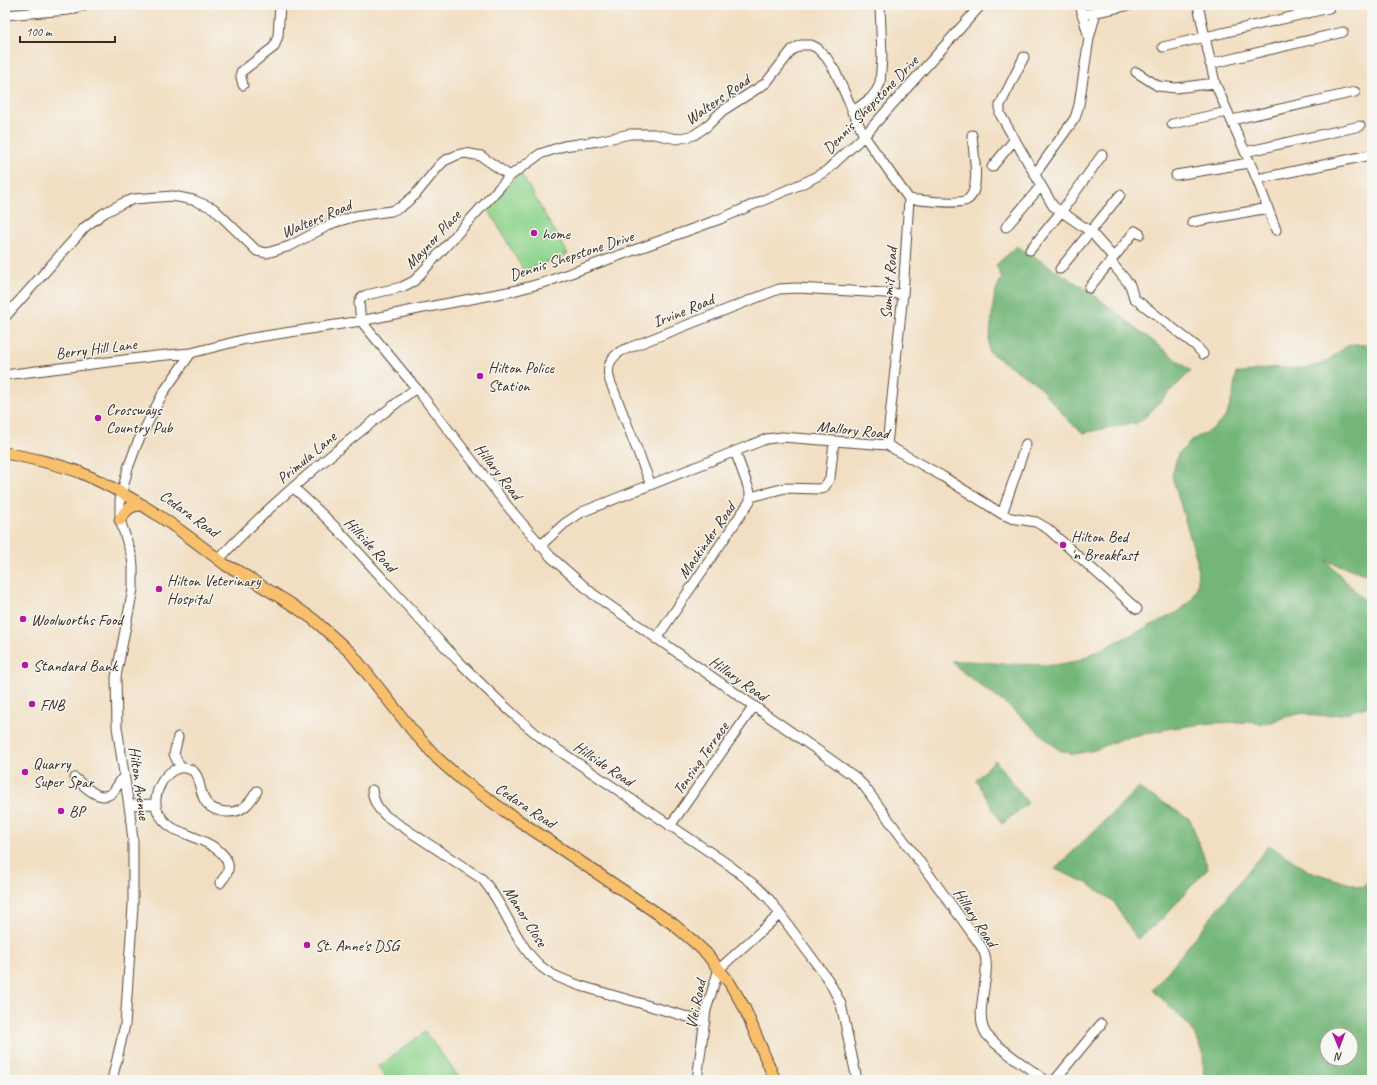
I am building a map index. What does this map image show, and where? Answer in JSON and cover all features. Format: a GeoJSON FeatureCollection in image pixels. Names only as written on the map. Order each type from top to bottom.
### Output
{"type":"FeatureCollection","features":[{"type":"Feature","properties":{"kind":"main road"},"geometry":{"type":"LineString","coordinates":[[5,446],[81,467],[122,490]]}},
{"type":"Feature","properties":{"kind":"main road"},"geometry":{"type":"LineString","coordinates":[[5,453],[32,458],[67,468],[122,490]]}},
{"type":"Feature","properties":{"kind":"main road","name":"Cedara Road"},"geometry":{"type":"LineString","coordinates":[[122,490],[221,558]]}},
{"type":"Feature","properties":{"kind":"main road","name":"Cedara Road"},"geometry":{"type":"LineString","coordinates":[[122,490],[177,522],[221,558],[227,566],[236,570],[313,619],[351,653],[412,730],[438,759],[462,780],[506,812],[673,924],[693,941],[719,969],[729,982],[744,1007],[776,1080]]}},
{"type":"Feature","properties":{"kind":"main road"},"geometry":{"type":"LineString","coordinates":[[120,520],[130,507],[135,505],[143,505]]}},
{"type":"Feature","properties":{"kind":"street"},"geometry":{"type":"LineString","coordinates":[[5,15],[69,10],[84,5]]}},
{"type":"Feature","properties":{"kind":"street"},"geometry":{"type":"LineString","coordinates":[[243,85],[241,77],[242,71],[274,47],[278,36],[280,5]]}},
{"type":"Feature","properties":{"kind":"street"},"geometry":{"type":"LineString","coordinates":[[852,112],[872,98],[880,83],[882,57],[880,5]]}},
{"type":"Feature","properties":{"kind":"street","name":"Dennis Shepstone Drive"},"geometry":{"type":"LineString","coordinates":[[191,353],[246,339],[360,321],[513,291],[546,282],[720,219],[808,181],[826,171],[864,136],[981,5]]}},
{"type":"Feature","properties":{"kind":"street"},"geometry":{"type":"LineString","coordinates":[[1080,5],[1088,38]]}},
{"type":"Feature","properties":{"kind":"street"},"geometry":{"type":"LineString","coordinates":[[1082,15],[1097,9],[1130,5]]}},
{"type":"Feature","properties":{"kind":"street"},"geometry":{"type":"LineString","coordinates":[[1198,5],[1215,83],[1249,163],[1257,178],[1276,230]]}},
{"type":"Feature","properties":{"kind":"street"},"geometry":{"type":"LineString","coordinates":[[1163,47],[1329,8]]}},
{"type":"Feature","properties":{"kind":"street"},"geometry":{"type":"LineString","coordinates":[[1035,174],[1075,118],[1079,105],[1088,38],[1097,9]]}},
{"type":"Feature","properties":{"kind":"street"},"geometry":{"type":"LineString","coordinates":[[1210,64],[1343,32]]}},
{"type":"Feature","properties":{"kind":"street","name":"Walters Road"},"geometry":{"type":"LineString","coordinates":[[5,317],[85,228],[104,213],[134,199],[173,196],[193,200],[213,208],[257,251],[267,253],[290,246],[334,223],[348,218],[395,210],[401,207],[416,194],[444,161],[457,155],[465,153],[481,156],[510,176],[540,154],[564,146],[644,133],[677,139],[694,135],[742,97],[760,88],[772,77],[792,50],[806,44],[817,48],[826,56],[835,71],[864,136]]}},
{"type":"Feature","properties":{"kind":"street"},"geometry":{"type":"LineString","coordinates":[[1024,58],[999,110],[1053,206],[1090,232],[1112,259],[1130,285],[1134,298],[1196,346],[1203,354]]}},
{"type":"Feature","properties":{"kind":"street"},"geometry":{"type":"LineString","coordinates":[[1136,72],[1158,86],[1176,88],[1215,83]]}},
{"type":"Feature","properties":{"kind":"street"},"geometry":{"type":"LineString","coordinates":[[1232,120],[1355,92]]}},
{"type":"Feature","properties":{"kind":"street"},"geometry":{"type":"LineString","coordinates":[[1172,124],[1227,112]]}},
{"type":"Feature","properties":{"kind":"street"},"geometry":{"type":"LineString","coordinates":[[1245,152],[1360,126]]}},
{"type":"Feature","properties":{"kind":"street"},"geometry":{"type":"LineString","coordinates":[[864,136],[909,199],[963,202],[970,197],[975,187],[972,135]]}},
{"type":"Feature","properties":{"kind":"street"},"geometry":{"type":"LineString","coordinates":[[992,167],[1015,139]]}},
{"type":"Feature","properties":{"kind":"street"},"geometry":{"type":"LineString","coordinates":[[1030,250],[1061,212],[1102,155]]}},
{"type":"Feature","properties":{"kind":"street"},"geometry":{"type":"LineString","coordinates":[[1257,178],[1370,155]]}},
{"type":"Feature","properties":{"kind":"street"},"geometry":{"type":"LineString","coordinates":[[1176,175],[1249,163]]}},
{"type":"Feature","properties":{"kind":"street","name":"Maynor Place"},"geometry":{"type":"LineString","coordinates":[[360,321],[358,306],[362,297],[374,292],[402,287],[414,281],[510,176]]}},
{"type":"Feature","properties":{"kind":"street"},"geometry":{"type":"LineString","coordinates":[[1006,227],[1041,186]]}},
{"type":"Feature","properties":{"kind":"street"},"geometry":{"type":"LineString","coordinates":[[1060,269],[1120,195]]}},
{"type":"Feature","properties":{"kind":"street","name":"Summit Road"},"geometry":{"type":"LineString","coordinates":[[886,445],[903,294],[909,199]]}},
{"type":"Feature","properties":{"kind":"street"},"geometry":{"type":"LineString","coordinates":[[1192,222],[1268,208]]}},
{"type":"Feature","properties":{"kind":"street"},"geometry":{"type":"LineString","coordinates":[[1089,288],[1134,230],[1140,234]]}},
{"type":"Feature","properties":{"kind":"street","name":"Irvine Road"},"geometry":{"type":"LineString","coordinates":[[650,485],[610,381],[608,369],[609,362],[614,355],[779,289],[797,288],[903,294]]}},
{"type":"Feature","properties":{"kind":"street","name":"Hillary Road"},"geometry":{"type":"LineString","coordinates":[[360,321],[416,388],[508,508],[551,557],[593,594],[845,769],[864,786],[965,923],[983,950],[986,968],[982,1025],[986,1033],[1008,1053],[1045,1080]]}},
{"type":"Feature","properties":{"kind":"street"},"geometry":{"type":"LineString","coordinates":[[122,490],[137,444],[160,399],[191,353]]}},
{"type":"Feature","properties":{"kind":"street","name":"Berry Hill Lane"},"geometry":{"type":"LineString","coordinates":[[5,375],[191,353]]}},
{"type":"Feature","properties":{"kind":"street","name":"Primula Lane"},"geometry":{"type":"LineString","coordinates":[[221,558],[293,487],[416,388]]}},
{"type":"Feature","properties":{"kind":"street","name":"Mallory Road"},"geometry":{"type":"LineString","coordinates":[[540,546],[573,517],[582,512],[766,439],[782,437],[886,445],[942,476],[1002,514],[1011,518],[1036,522],[1048,529],[1136,609]]}},
{"type":"Feature","properties":{"kind":"street"},"geometry":{"type":"LineString","coordinates":[[751,497],[785,488],[824,488],[830,478],[834,442]]}},
{"type":"Feature","properties":{"kind":"street"},"geometry":{"type":"LineString","coordinates":[[1002,514],[1026,444]]}},
{"type":"Feature","properties":{"kind":"street","name":"Mackinder Road"},"geometry":{"type":"LineString","coordinates":[[656,639],[750,501],[750,492],[735,451]]}},
{"type":"Feature","properties":{"kind":"street","name":"Hillside Road"},"geometry":{"type":"LineString","coordinates":[[293,487],[340,532],[459,661],[503,706],[545,741],[757,887],[780,914],[837,995],[841,1004],[857,1080]]}},
{"type":"Feature","properties":{"kind":"street","name":"Hilton Avenue"},"geometry":{"type":"LineString","coordinates":[[112,1080],[125,1025],[131,947],[133,849],[129,805],[118,727],[116,678],[133,589],[132,557],[120,520],[119,508],[122,490]]}},
{"type":"Feature","properties":{"kind":"street","name":"Tensing Terrace"},"geometry":{"type":"LineString","coordinates":[[670,826],[754,706]]}},
{"type":"Feature","properties":{"kind":"street"},"geometry":{"type":"LineString","coordinates":[[178,737],[174,754],[180,767]]}},
{"type":"Feature","properties":{"kind":"street"},"geometry":{"type":"LineString","coordinates":[[220,883],[226,876],[228,870],[226,861],[216,848],[167,825],[157,812],[155,804],[161,783],[172,771],[180,767],[191,769],[196,774],[206,804],[211,809],[233,812],[243,809],[250,803],[257,791]]}},
{"type":"Feature","properties":{"kind":"street"},"geometry":{"type":"LineString","coordinates":[[75,778],[95,794],[107,796],[113,791],[124,776]]}},
{"type":"Feature","properties":{"kind":"street","name":"Manor Close"},"geometry":{"type":"LineString","coordinates":[[372,790],[377,808],[386,816],[482,878],[489,886],[514,930],[530,954],[546,971],[561,979],[581,986],[705,1022]]}},
{"type":"Feature","properties":{"kind":"street"},"geometry":{"type":"LineString","coordinates":[[129,805],[155,804]]}},
{"type":"Feature","properties":{"kind":"street","name":"Vlei Road"},"geometry":{"type":"LineString","coordinates":[[697,1080],[709,1001],[719,969],[780,914]]}},
{"type":"Feature","properties":{"kind":"street"},"geometry":{"type":"LineString","coordinates":[[1055,1080],[1101,1024]]}},
{"type":"Feature","properties":{"kind":"green space"},"geometry":{"type":"Polygon","coordinates":[[[520,172],[568,254],[524,271],[487,207],[520,172]]]}},
{"type":"Feature","properties":{"kind":"green space"},"geometry":{"type":"Polygon","coordinates":[[[1017,246],[1089,291],[1191,371],[1142,420],[1135,424],[1127,424],[1083,433],[1070,422],[1037,384],[989,352],[993,302],[997,287],[1002,278],[996,265],[1017,246]]]}},
{"type":"Feature","properties":{"kind":"green space"},"geometry":{"type":"Polygon","coordinates":[[[1372,344],[1372,576],[1326,561],[1372,608],[1372,629],[1369,633],[1372,634],[1372,705],[1342,714],[1316,716],[1303,713],[1282,718],[1267,724],[1249,722],[1213,723],[1172,728],[1123,738],[1095,750],[1074,754],[1059,750],[1010,707],[965,674],[951,661],[1054,665],[1077,661],[1178,612],[1192,600],[1198,584],[1197,560],[1172,476],[1178,454],[1192,440],[1214,428],[1227,415],[1233,395],[1236,373],[1244,373],[1267,368],[1312,367],[1332,358],[1347,346],[1372,344]]]}},
{"type":"Feature","properties":{"kind":"green space"},"geometry":{"type":"Polygon","coordinates":[[[995,760],[1028,803],[1002,824],[976,780],[995,760]]]}},
{"type":"Feature","properties":{"kind":"green space"},"geometry":{"type":"Polygon","coordinates":[[[1138,788],[1190,819],[1208,868],[1161,920],[1137,939],[1114,902],[1089,884],[1055,869],[1138,788]]]}},
{"type":"Feature","properties":{"kind":"green space"},"geometry":{"type":"Polygon","coordinates":[[[1269,845],[1309,871],[1360,887],[1366,884],[1372,886],[1372,1080],[1204,1080],[1203,1052],[1191,1028],[1153,990],[1269,845]]]}},
{"type":"Feature","properties":{"kind":"green space"},"geometry":{"type":"Polygon","coordinates":[[[425,1032],[461,1080],[389,1080],[378,1067],[425,1032]]]}},
{"type":"Feature","properties":{"kind":"place","name":"home"},"geometry":{"type":"Point","coordinates":[534,233]}},
{"type":"Feature","properties":{"kind":"place","name":"Hilton Police Station"},"geometry":{"type":"Point","coordinates":[480,376]}},
{"type":"Feature","properties":{"kind":"place","name":"Crossways Country Pub"},"geometry":{"type":"Point","coordinates":[98,418]}},
{"type":"Feature","properties":{"kind":"place","name":"Hilton Bed 'n Breakfast"},"geometry":{"type":"Point","coordinates":[1063,545]}},
{"type":"Feature","properties":{"kind":"place","name":"Hilton Veterinary Hospital"},"geometry":{"type":"Point","coordinates":[159,589]}},
{"type":"Feature","properties":{"kind":"place","name":"Woolworths Food"},"geometry":{"type":"Point","coordinates":[23,619]}},
{"type":"Feature","properties":{"kind":"place","name":"Standard Bank"},"geometry":{"type":"Point","coordinates":[25,665]}},
{"type":"Feature","properties":{"kind":"place","name":"FNB"},"geometry":{"type":"Point","coordinates":[32,704]}},
{"type":"Feature","properties":{"kind":"place","name":"Quarry Super Spar"},"geometry":{"type":"Point","coordinates":[25,772]}},
{"type":"Feature","properties":{"kind":"place","name":"BP"},"geometry":{"type":"Point","coordinates":[61,811]}},
{"type":"Feature","properties":{"kind":"place","name":"St. Anne's DSG"},"geometry":{"type":"Point","coordinates":[307,945]}}]}
